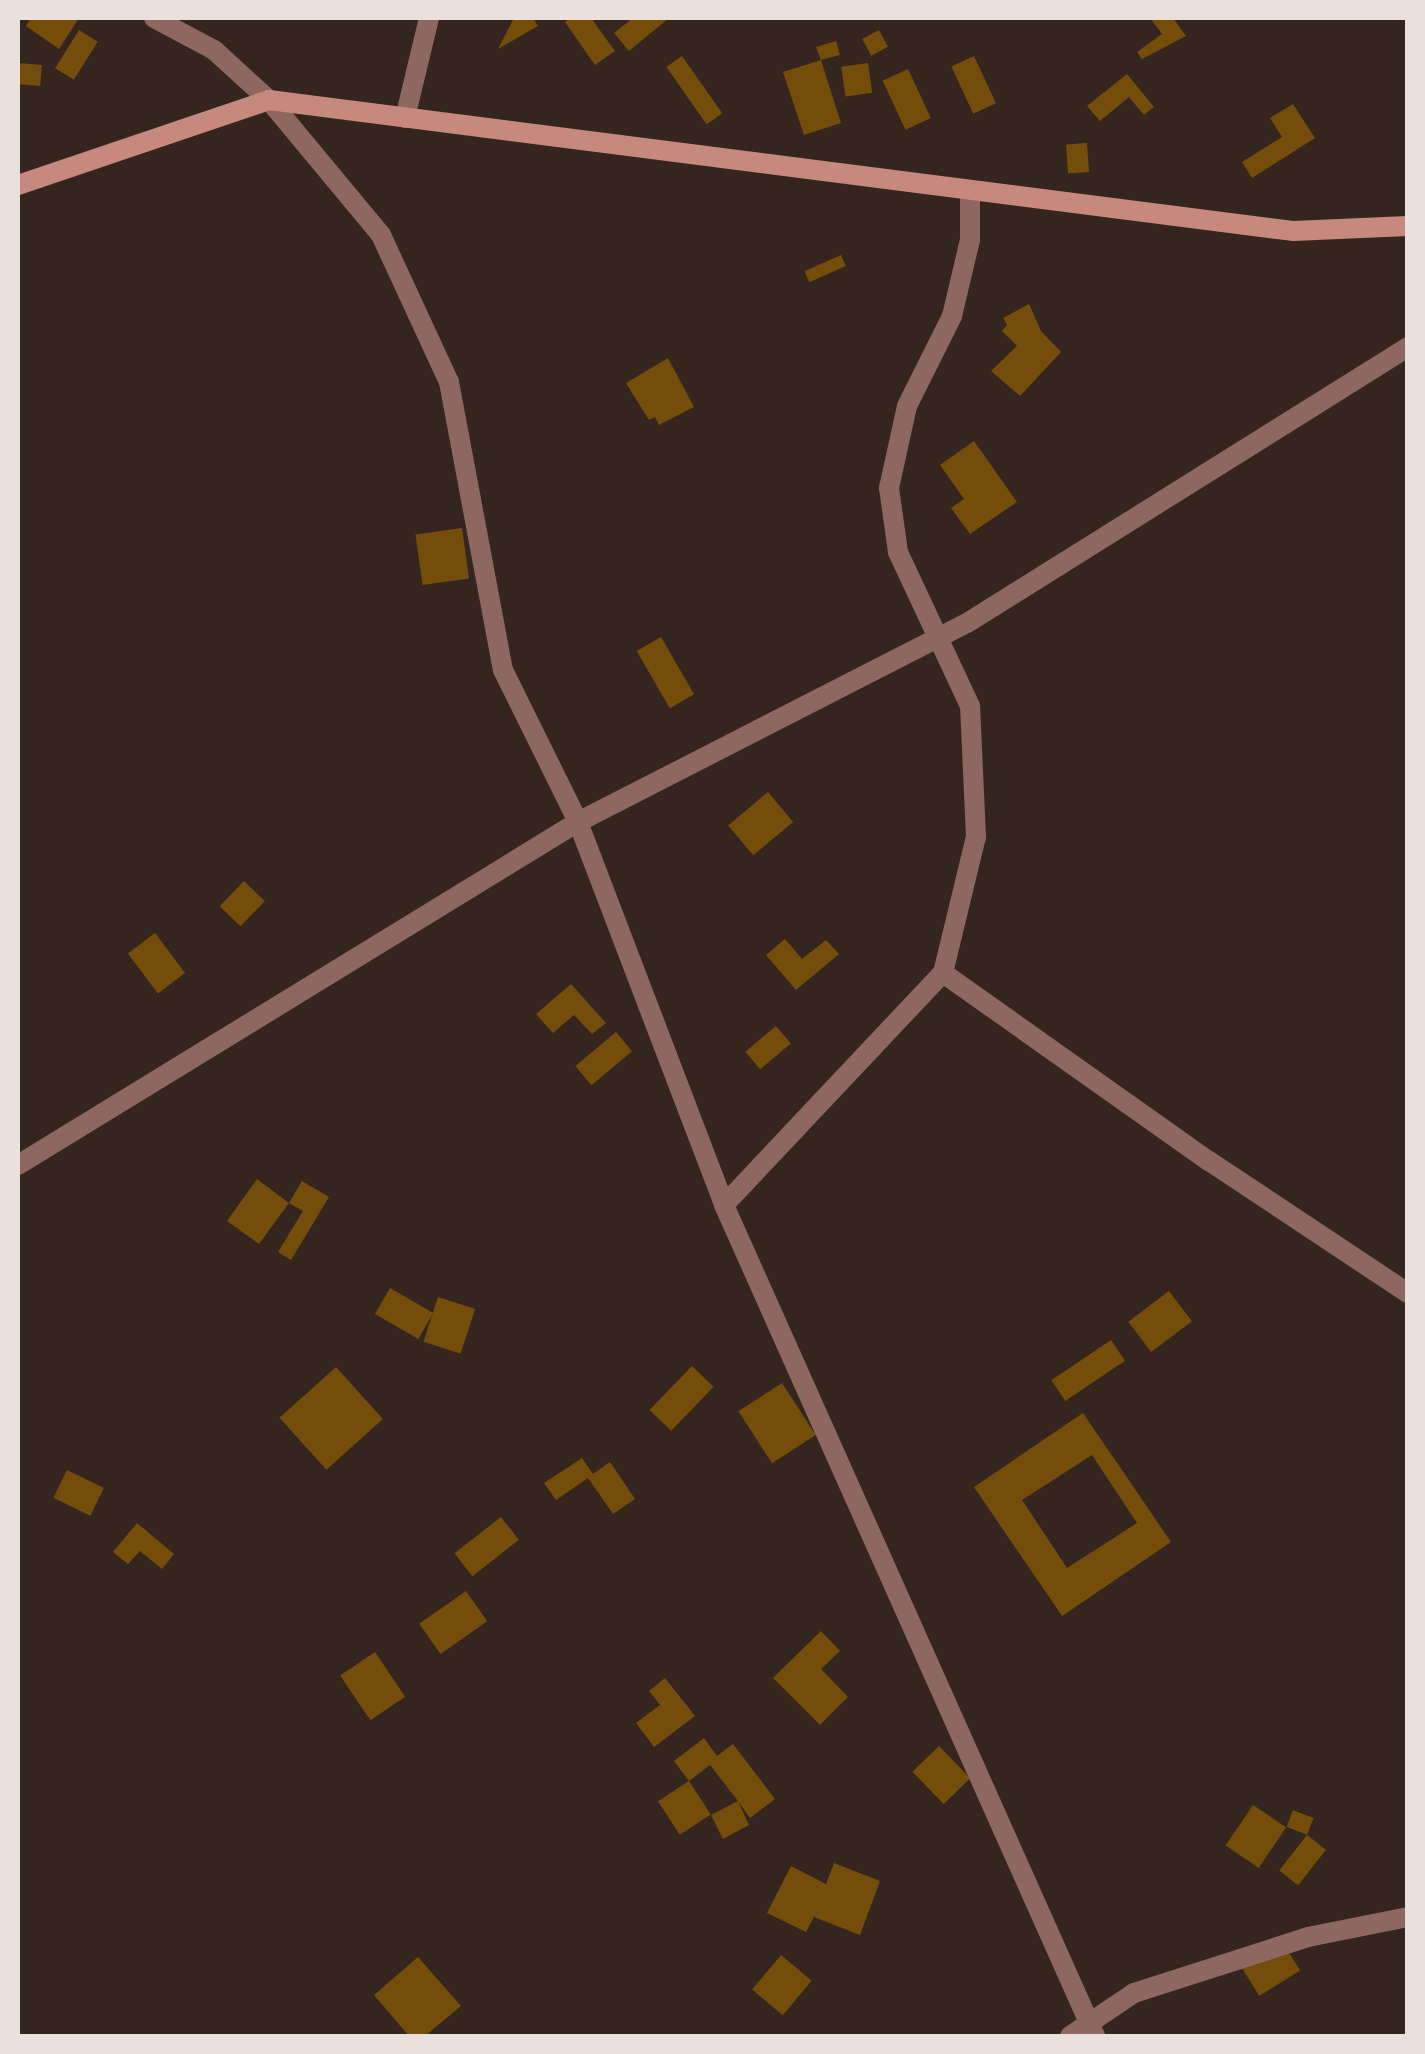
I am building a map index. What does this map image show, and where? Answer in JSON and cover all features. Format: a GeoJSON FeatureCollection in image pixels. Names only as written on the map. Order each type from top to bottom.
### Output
{"type":"FeatureCollection","features":[{"type":"Feature","properties":{"kind":"street"},"geometry":{"type":"LineString","coordinates":[[154,18],[214,50],[269,100],[381,235],[450,382],[503,670],[578,822],[724,1206],[1092,2028]]}},
{"type":"Feature","properties":{"kind":"street"},"geometry":{"type":"LineString","coordinates":[[405,118],[429,18]]}},
{"type":"Feature","properties":{"kind":"street"},"geometry":{"type":"LineString","coordinates":[[18,186],[269,100],[1292,231],[1408,226]]}},
{"type":"Feature","properties":{"kind":"street"},"geometry":{"type":"LineString","coordinates":[[724,1206],[943,974],[976,837],[970,706],[941,636],[898,552],[890,488],[907,406],[952,316],[970,240],[970,190]]}},
{"type":"Feature","properties":{"kind":"street"},"geometry":{"type":"LineString","coordinates":[[18,1164],[578,822],[941,636],[1408,347]]}},
{"type":"Feature","properties":{"kind":"street"},"geometry":{"type":"LineString","coordinates":[[943,974],[1209,1161],[1408,1293]]}},
{"type":"Feature","properties":{"kind":"street"},"geometry":{"type":"LineString","coordinates":[[1070,2036],[1092,2028],[1134,1993],[1308,1937],[1408,1917]]}},
{"type":"Feature","properties":{"kind":"building"},"geometry":{"type":"Polygon","coordinates":[[[31,18],[79,18],[59,49],[26,26],[31,18]]]}},
{"type":"Feature","properties":{"kind":"building"},"geometry":{"type":"Polygon","coordinates":[[[514,18],[533,18],[538,26],[498,49],[514,18]]]}},
{"type":"Feature","properties":{"kind":"building"},"geometry":{"type":"Polygon","coordinates":[[[571,18],[591,18],[615,51],[595,65],[565,22],[571,18]]]}},
{"type":"Feature","properties":{"kind":"building"},"geometry":{"type":"Polygon","coordinates":[[[633,18],[669,18],[629,51],[614,33],[633,18]]]}},
{"type":"Feature","properties":{"kind":"building"},"geometry":{"type":"Polygon","coordinates":[[[1150,18],[1173,18],[1186,36],[1142,59],[1137,52],[1162,34],[1150,18]]]}},
{"type":"Feature","properties":{"kind":"building"},"geometry":{"type":"Polygon","coordinates":[[[79,30],[98,42],[74,80],[55,68],[79,30]]]}},
{"type":"Feature","properties":{"kind":"building"},"geometry":{"type":"Polygon","coordinates":[[[879,30],[888,47],[871,56],[862,39],[879,30]]]}},
{"type":"Feature","properties":{"kind":"building"},"geometry":{"type":"Polygon","coordinates":[[[836,41],[840,55],[821,60],[816,47],[836,41]]]}},
{"type":"Feature","properties":{"kind":"building"},"geometry":{"type":"Polygon","coordinates":[[[682,56],[722,113],[707,124],[666,67],[682,56]]]}},
{"type":"Feature","properties":{"kind":"building"},"geometry":{"type":"Polygon","coordinates":[[[974,56],[996,103],[973,114],[951,67],[974,56]]]}},
{"type":"Feature","properties":{"kind":"building"},"geometry":{"type":"Polygon","coordinates":[[[821,60],[841,123],[804,135],[783,72],[821,60]]]}},
{"type":"Feature","properties":{"kind":"building"},"geometry":{"type":"Polygon","coordinates":[[[18,63],[42,65],[40,86],[18,84],[18,63]]]}},
{"type":"Feature","properties":{"kind":"building"},"geometry":{"type":"Polygon","coordinates":[[[868,63],[872,93],[845,96],[841,67],[868,63]]]}},
{"type":"Feature","properties":{"kind":"building"},"geometry":{"type":"Polygon","coordinates":[[[908,69],[931,118],[905,130],[883,81],[908,69]]]}},
{"type":"Feature","properties":{"kind":"building"},"geometry":{"type":"Polygon","coordinates":[[[1127,74],[1154,107],[1144,115],[1129,97],[1100,121],[1087,106],[1127,74]]]}},
{"type":"Feature","properties":{"kind":"building"},"geometry":{"type":"Polygon","coordinates":[[[1293,104],[1315,138],[1252,178],[1242,162],[1282,137],[1270,118],[1293,104]]]}},
{"type":"Feature","properties":{"kind":"building"},"geometry":{"type":"Polygon","coordinates":[[[1087,143],[1089,172],[1068,173],[1066,144],[1087,143]]]}},
{"type":"Feature","properties":{"kind":"building"},"geometry":{"type":"Polygon","coordinates":[[[841,255],[846,266],[809,282],[804,271],[841,255]]]}},
{"type":"Feature","properties":{"kind":"building"},"geometry":{"type":"Polygon","coordinates":[[[1029,304],[1041,331],[1061,352],[1020,396],[991,371],[1017,346],[1002,331],[1007,325],[1003,318],[1029,304]]]}},
{"type":"Feature","properties":{"kind":"building"},"geometry":{"type":"Polygon","coordinates":[[[668,358],[694,407],[659,425],[655,417],[649,420],[626,383],[668,358]]]}},
{"type":"Feature","properties":{"kind":"building"},"geometry":{"type":"Polygon","coordinates":[[[974,441],[1017,502],[970,534],[951,508],[964,499],[940,465],[974,441]]]}},
{"type":"Feature","properties":{"kind":"building"},"geometry":{"type":"Polygon","coordinates":[[[462,528],[469,579],[423,585],[415,535],[462,528]]]}},
{"type":"Feature","properties":{"kind":"building"},"geometry":{"type":"Polygon","coordinates":[[[661,637],[694,694],[670,708],[637,651],[661,637]]]}},
{"type":"Feature","properties":{"kind":"building"},"geometry":{"type":"Polygon","coordinates":[[[768,792],[793,822],[753,855],[728,825],[768,792]]]}},
{"type":"Feature","properties":{"kind":"building"},"geometry":{"type":"Polygon","coordinates":[[[244,881],[265,901],[241,926],[220,906],[244,881]]]}},
{"type":"Feature","properties":{"kind":"building"},"geometry":{"type":"Polygon","coordinates":[[[155,933],[185,973],[158,993],[128,953],[155,933]]]}},
{"type":"Feature","properties":{"kind":"building"},"geometry":{"type":"Polygon","coordinates":[[[785,939],[802,959],[826,940],[839,954],[796,990],[766,955],[785,939]]]}},
{"type":"Feature","properties":{"kind":"building"},"geometry":{"type":"Polygon","coordinates":[[[571,984],[606,1023],[592,1034],[574,1015],[553,1033],[536,1014],[571,984]]]}},
{"type":"Feature","properties":{"kind":"building"},"geometry":{"type":"Polygon","coordinates":[[[776,1026],[791,1044],[760,1069],[745,1052],[776,1026]]]}},
{"type":"Feature","properties":{"kind":"building"},"geometry":{"type":"Polygon","coordinates":[[[616,1032],[632,1051],[591,1085],[575,1066],[616,1032]]]}},
{"type":"Feature","properties":{"kind":"building"},"geometry":{"type":"Polygon","coordinates":[[[257,1179],[289,1203],[259,1244],[227,1221],[257,1179]]]}},
{"type":"Feature","properties":{"kind":"building"},"geometry":{"type":"Polygon","coordinates":[[[302,1181],[329,1197],[291,1260],[278,1252],[303,1211],[289,1203],[302,1181]]]}},
{"type":"Feature","properties":{"kind":"building"},"geometry":{"type":"Polygon","coordinates":[[[390,1288],[433,1313],[418,1339],[375,1314],[390,1288]]]}},
{"type":"Feature","properties":{"kind":"building"},"geometry":{"type":"Polygon","coordinates":[[[1169,1291],[1192,1321],[1151,1352],[1128,1322],[1169,1291]]]}},
{"type":"Feature","properties":{"kind":"building"},"geometry":{"type":"Polygon","coordinates":[[[438,1297],[475,1309],[461,1354],[423,1342],[438,1297]]]}},
{"type":"Feature","properties":{"kind":"building"},"geometry":{"type":"Polygon","coordinates":[[[1111,1340],[1125,1361],[1065,1401],[1051,1380],[1111,1340]]]}},
{"type":"Feature","properties":{"kind":"building"},"geometry":{"type":"Polygon","coordinates":[[[692,1366],[714,1387],[671,1431],[650,1410],[692,1366]]]}},
{"type":"Feature","properties":{"kind":"building"},"geometry":{"type":"Polygon","coordinates":[[[336,1367],[383,1419],[326,1470],[280,1418],[336,1367]]]}},
{"type":"Feature","properties":{"kind":"building"},"geometry":{"type":"Polygon","coordinates":[[[782,1383],[816,1435],[772,1463],[738,1411],[782,1383]]]}},
{"type":"Feature","properties":{"kind":"building"},"geometry":{"type":"Polygon","coordinates":[[[1083,1413],[1171,1542],[1062,1616],[974,1487],[1083,1413]],[[1092,1455],[1022,1500],[1067,1568],[1137,1523],[1092,1455]]]}},
{"type":"Feature","properties":{"kind":"building"},"geometry":{"type":"Polygon","coordinates":[[[582,1458],[593,1474],[610,1462],[635,1499],[613,1514],[588,1478],[556,1500],[544,1483],[582,1458]]]}},
{"type":"Feature","properties":{"kind":"building"},"geometry":{"type":"Polygon","coordinates":[[[67,1470],[104,1488],[90,1516],[53,1498],[67,1470]]]}},
{"type":"Feature","properties":{"kind":"building"},"geometry":{"type":"Polygon","coordinates":[[[501,1517],[519,1540],[472,1576],[455,1553],[501,1517]]]}},
{"type":"Feature","properties":{"kind":"building"},"geometry":{"type":"Polygon","coordinates":[[[137,1523],[174,1554],[162,1569],[140,1551],[128,1564],[113,1552],[137,1523]]]}},
{"type":"Feature","properties":{"kind":"building"},"geometry":{"type":"Polygon","coordinates":[[[466,1591],[487,1621],[441,1654],[419,1624],[466,1591]]]}},
{"type":"Feature","properties":{"kind":"building"},"geometry":{"type":"Polygon","coordinates":[[[821,1631],[840,1651],[821,1669],[848,1697],[820,1725],[773,1678],[821,1631]]]}},
{"type":"Feature","properties":{"kind":"building"},"geometry":{"type":"Polygon","coordinates":[[[375,1652],[405,1697],[370,1720],[340,1675],[375,1652]]]}},
{"type":"Feature","properties":{"kind":"building"},"geometry":{"type":"Polygon","coordinates":[[[665,1678],[695,1716],[654,1747],[636,1723],[660,1705],[649,1691],[665,1678]]]}},
{"type":"Feature","properties":{"kind":"building"},"geometry":{"type":"Polygon","coordinates":[[[704,1738],[717,1756],[733,1744],[775,1799],[750,1818],[710,1765],[689,1781],[674,1761],[704,1738]]]}},
{"type":"Feature","properties":{"kind":"building"},"geometry":{"type":"Polygon","coordinates":[[[939,1746],[970,1778],[944,1804],[912,1772],[939,1746]]]}},
{"type":"Feature","properties":{"kind":"building"},"geometry":{"type":"Polygon","coordinates":[[[689,1781],[711,1815],[680,1835],[658,1801],[689,1781]]]}},
{"type":"Feature","properties":{"kind":"building"},"geometry":{"type":"Polygon","coordinates":[[[738,1801],[749,1825],[723,1839],[711,1815],[738,1801]]]}},
{"type":"Feature","properties":{"kind":"building"},"geometry":{"type":"Polygon","coordinates":[[[1253,1805],[1286,1827],[1259,1868],[1226,1846],[1253,1805]]]}},
{"type":"Feature","properties":{"kind":"building"},"geometry":{"type":"Polygon","coordinates":[[[1293,1810],[1314,1818],[1307,1835],[1287,1827],[1293,1810]]]}},
{"type":"Feature","properties":{"kind":"building"},"geometry":{"type":"Polygon","coordinates":[[[1307,1835],[1326,1850],[1298,1885],[1279,1870],[1307,1835]]]}},
{"type":"Feature","properties":{"kind":"building"},"geometry":{"type":"Polygon","coordinates":[[[834,1863],[880,1881],[860,1935],[814,1917],[806,1932],[767,1913],[791,1866],[826,1884],[834,1863]]]}},
{"type":"Feature","properties":{"kind":"building"},"geometry":{"type":"Polygon","coordinates":[[[1281,1940],[1300,1971],[1259,1996],[1240,1965],[1281,1940]]]}},
{"type":"Feature","properties":{"kind":"building"},"geometry":{"type":"Polygon","coordinates":[[[781,1955],[812,1981],[783,2015],[752,1989],[781,1955]]]}},
{"type":"Feature","properties":{"kind":"building"},"geometry":{"type":"Polygon","coordinates":[[[418,1957],[461,2006],[425,2036],[409,2036],[374,1995],[418,1957]]]}}]}
